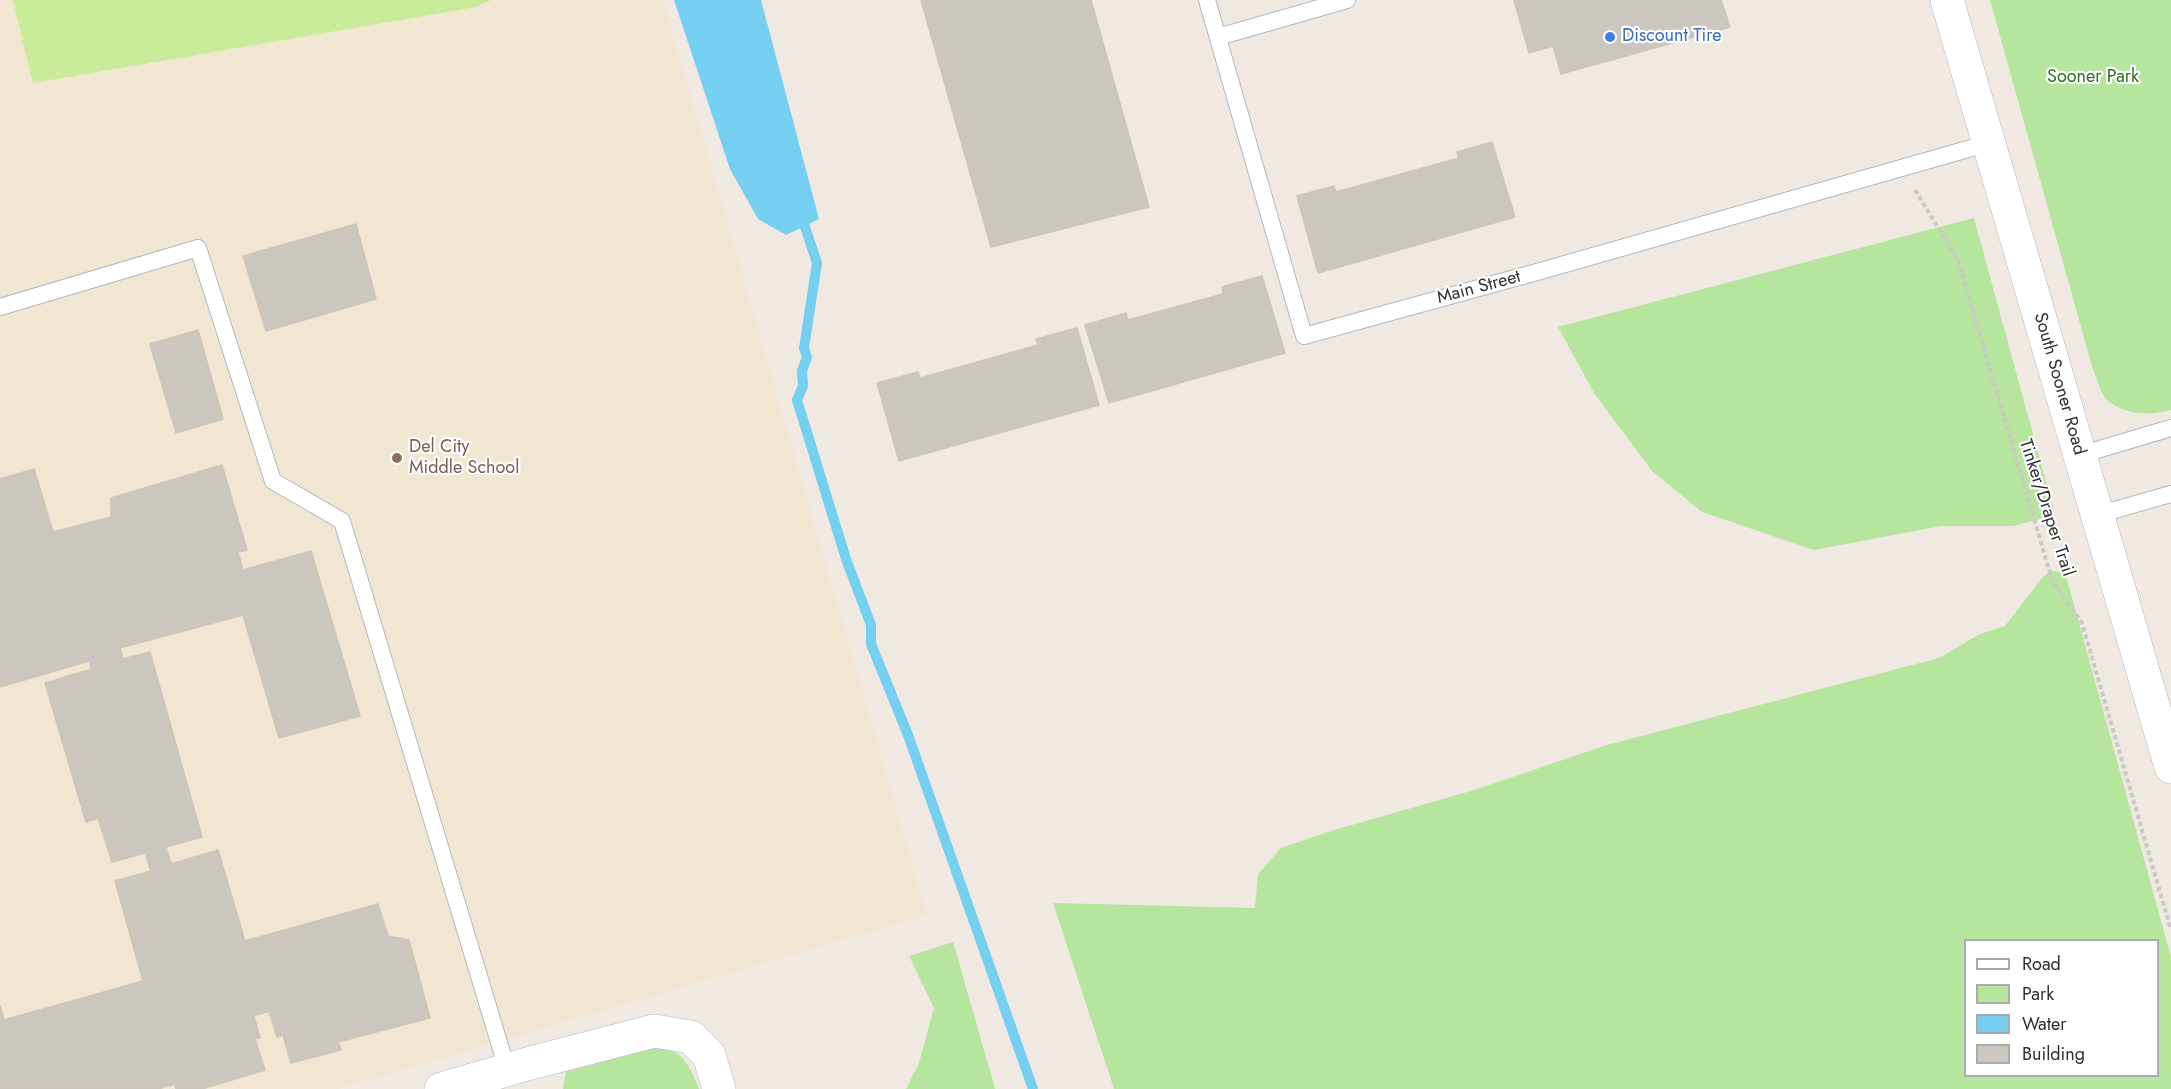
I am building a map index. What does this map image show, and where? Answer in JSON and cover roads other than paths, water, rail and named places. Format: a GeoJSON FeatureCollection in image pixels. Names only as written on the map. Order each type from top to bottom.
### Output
{"type":"FeatureCollection","features":[{"type":"Feature","properties":{"kind":"main road","name":"South Sooner Road"},"geometry":{"type":"LineString","coordinates":[[1947,0],[2171,767]]}},
{"type":"Feature","properties":{"kind":"main road"},"geometry":{"type":"LineString","coordinates":[[441,1089],[522,1074],[654,1031],[692,1037],[709,1055],[719,1089]]}},
{"type":"Feature","properties":{"kind":"lane","name":"Main Street"},"geometry":{"type":"LineString","coordinates":[[1207,0],[1304,336],[1537,273],[1989,143]]}},
{"type":"Feature","properties":{"kind":"lane"},"geometry":{"type":"LineString","coordinates":[[1218,37],[1347,0]]}},
{"type":"Feature","properties":{"kind":"lane"},"geometry":{"type":"LineString","coordinates":[[0,308],[198,248],[273,481],[342,521],[522,1074]]}},
{"type":"Feature","properties":{"kind":"lane"},"geometry":{"type":"LineString","coordinates":[[2080,455],[2171,429]]}},
{"type":"Feature","properties":{"kind":"lane"},"geometry":{"type":"LineString","coordinates":[[2097,515],[2171,494]]}},
{"type":"Feature","properties":{"kind":"water"},"geometry":{"type":"Polygon","coordinates":[[[674,0],[761,0],[819,219],[786,235],[758,219],[730,169],[674,0]]]}},
{"type":"Feature","properties":{"kind":"waterway"},"geometry":{"type":"LineString","coordinates":[[800,212],[817,263],[804,348],[807,357],[802,371],[803,386],[797,400],[846,559],[871,625],[871,644],[908,735],[1033,1089]]}},
{"type":"Feature","properties":{"kind":"place","name":"Discount Tire"},"geometry":{"type":"Point","coordinates":[1610,37]}},
{"type":"Feature","properties":{"kind":"place","name":"Del City Middle School"},"geometry":{"type":"Point","coordinates":[397,458]}},
{"type":"Feature","properties":{"kind":"park label","name":"Sooner Park"},"geometry":{"type":"Point","coordinates":[2093,78]}}]}
